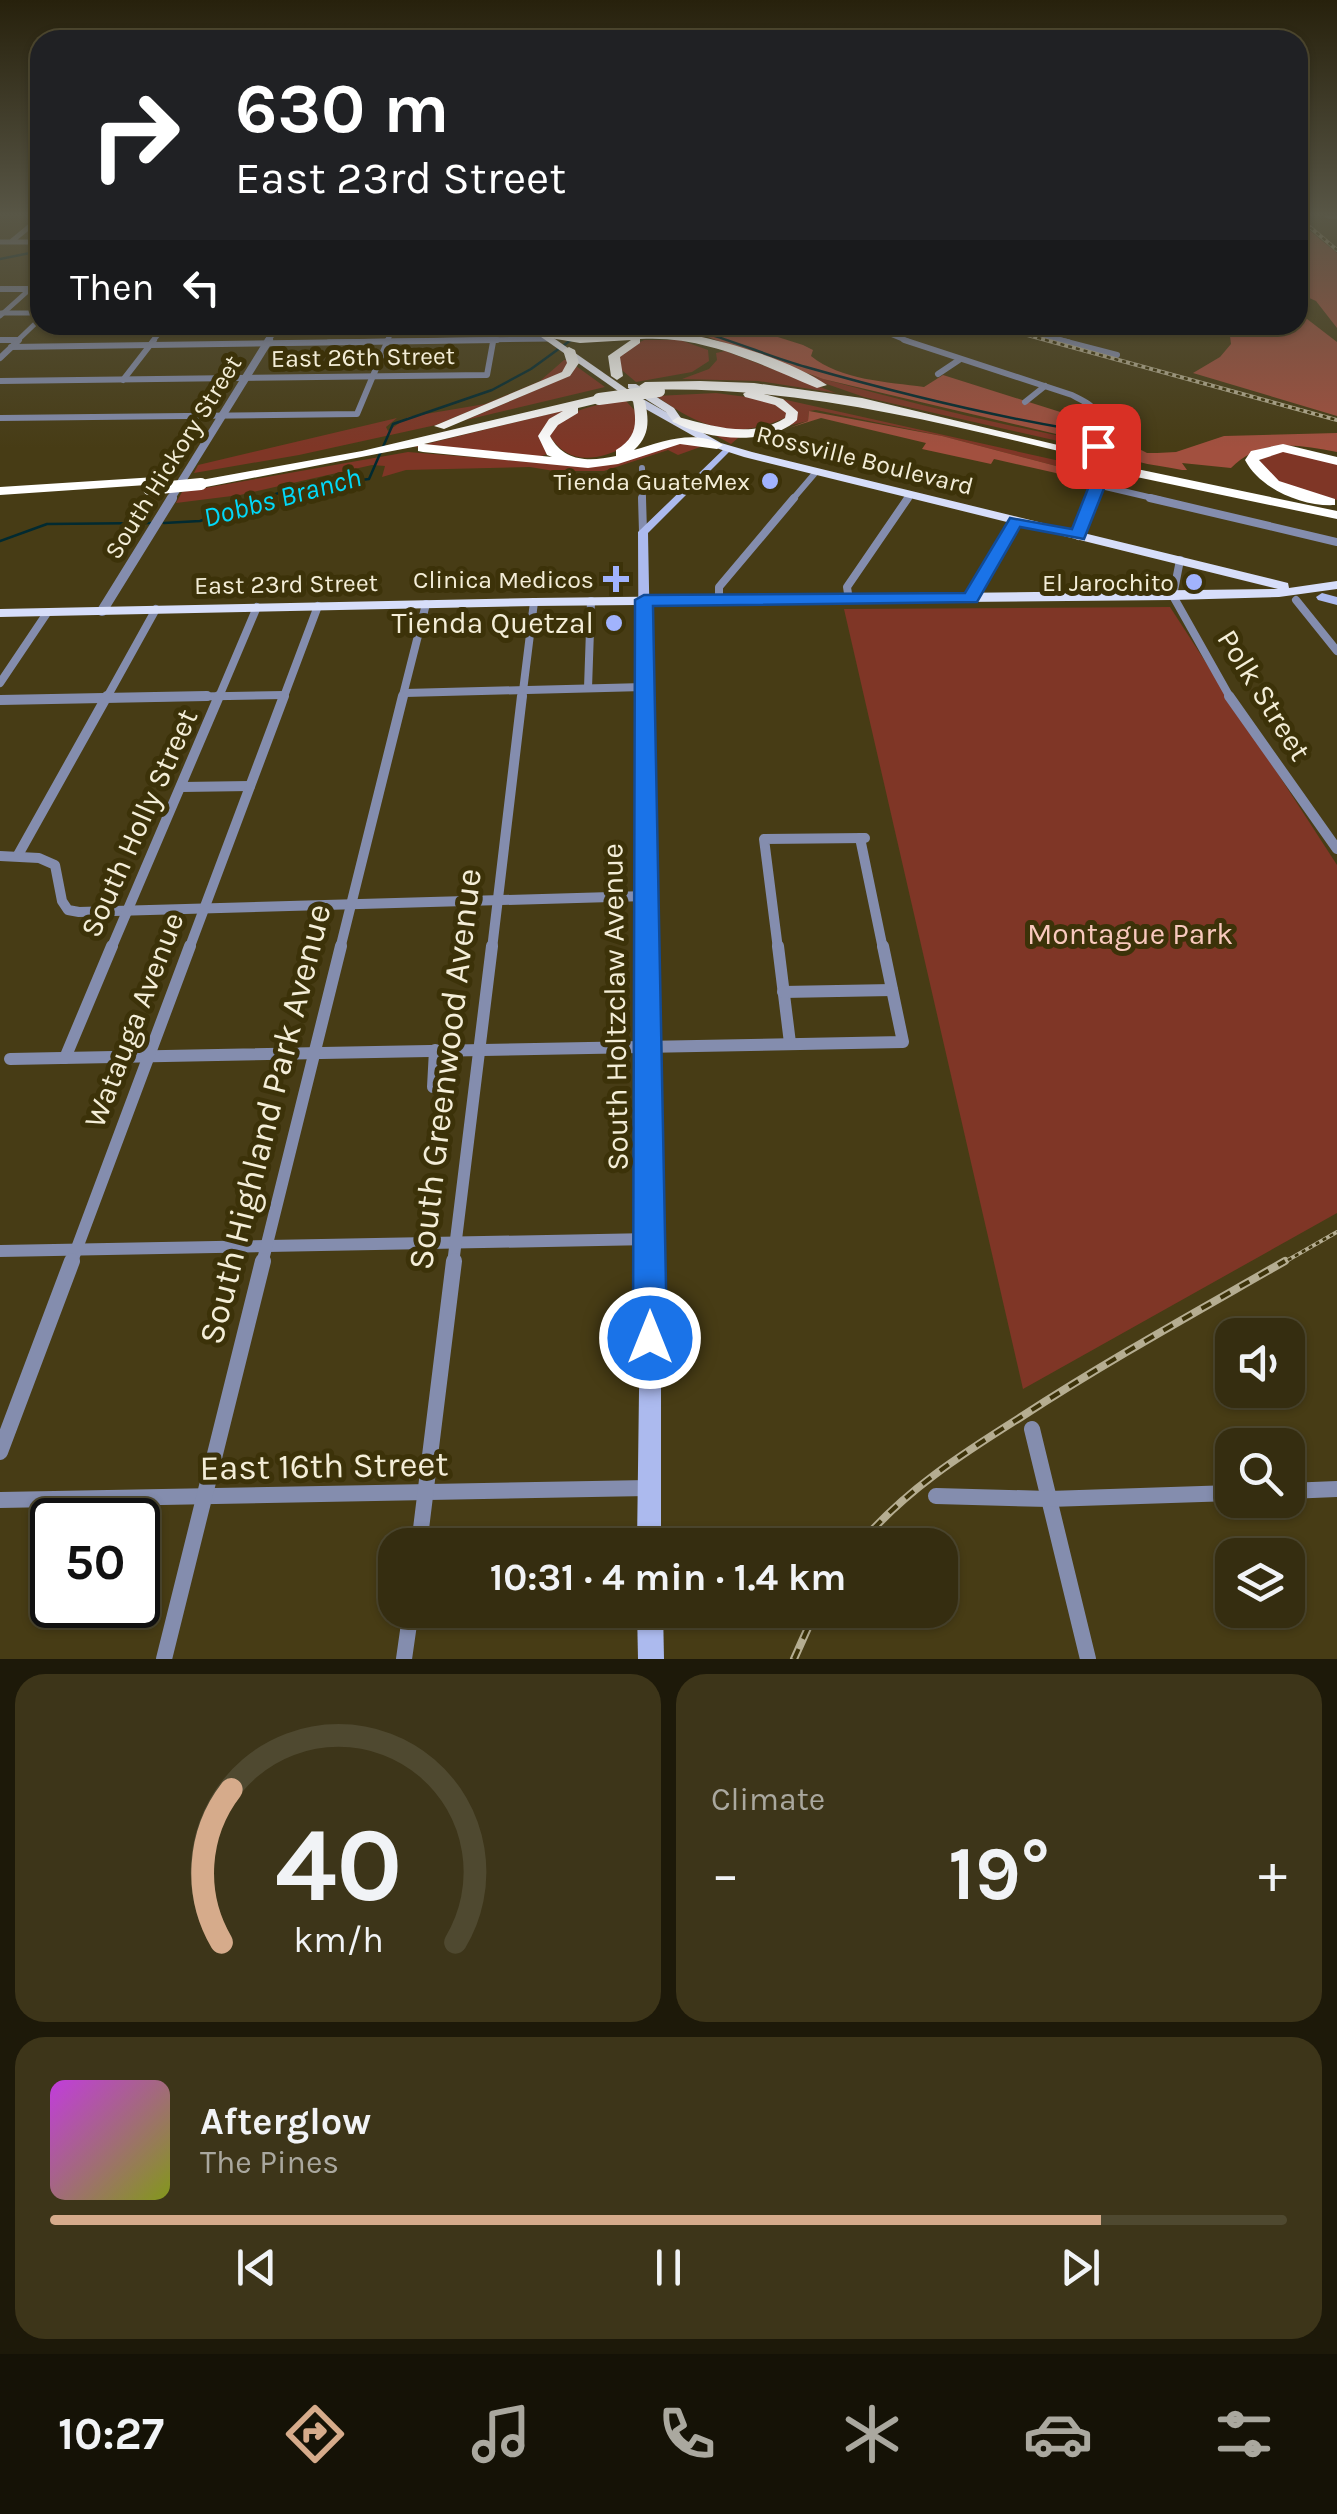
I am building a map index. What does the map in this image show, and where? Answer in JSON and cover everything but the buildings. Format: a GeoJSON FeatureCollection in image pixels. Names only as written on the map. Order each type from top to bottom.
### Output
{"type":"FeatureCollection","features":[{"type":"Feature","properties":{"kind":"highway","name":"Rossville Boulevard"},"geometry":{"type":"LineString","coordinates":[[545,335],[639,401]]}},
{"type":"Feature","properties":{"kind":"highway"},"geometry":{"type":"LineString","coordinates":[[558,343],[658,335],[689,337],[908,413]]}},
{"type":"Feature","properties":{"kind":"highway"},"geometry":{"type":"LineString","coordinates":[[618,376],[614,370],[617,353],[646,338],[682,339],[705,346],[714,356]]}},
{"type":"Feature","properties":{"kind":"highway"},"geometry":{"type":"LineString","coordinates":[[413,436],[566,374],[573,362],[558,343]]}},
{"type":"Feature","properties":{"kind":"highway"},"geometry":{"type":"LineString","coordinates":[[203,479],[644,386],[706,368]]}},
{"type":"Feature","properties":{"kind":"highway","name":"Rossville Boulevard"},"geometry":{"type":"LineString","coordinates":[[598,370],[618,376],[670,410],[678,421]]}},
{"type":"Feature","properties":{"kind":"highway"},"geometry":{"type":"LineString","coordinates":[[644,386],[750,384],[908,413],[1337,515]]}},
{"type":"Feature","properties":{"kind":"highway"},"geometry":{"type":"LineString","coordinates":[[362,456],[596,396],[717,389],[830,402],[1077,455]]}},
{"type":"Feature","properties":{"kind":"highway"},"geometry":{"type":"LineString","coordinates":[[678,421],[742,432],[774,428],[791,420],[792,412],[779,402],[717,389]]}},
{"type":"Feature","properties":{"kind":"highway"},"geometry":{"type":"LineString","coordinates":[[596,396],[548,428],[545,439],[552,452],[584,460],[622,452],[642,434],[645,425],[639,401]]}},
{"type":"Feature","properties":{"kind":"highway"},"geometry":{"type":"LineString","coordinates":[[0,495],[152,485],[441,448],[588,464],[613,461],[679,440],[722,447]]}},
{"type":"Feature","properties":{"kind":"highway"},"geometry":{"type":"LineString","coordinates":[[1337,460],[1283,448],[1256,454],[1252,460],[1268,480],[1337,504]]}},
{"type":"Feature","properties":{"kind":"highway"},"geometry":{"type":"LineString","coordinates":[[1114,464],[1337,504]]}},
{"type":"Feature","properties":{"kind":"main road","name":"Rossville Boulevard"},"geometry":{"type":"LineString","coordinates":[[639,401],[722,447],[1180,560],[1298,595]]}},
{"type":"Feature","properties":{"kind":"main road"},"geometry":{"type":"LineString","coordinates":[[643,532],[722,447]]}},
{"type":"Feature","properties":{"kind":"main road","name":"South Holtzclaw Avenue"},"geometry":{"type":"LineString","coordinates":[[643,532],[650,1528]]}},
{"type":"Feature","properties":{"kind":"main road"},"geometry":{"type":"LineString","coordinates":[[1240,576],[1258,588],[1255,594]]}},
{"type":"Feature","properties":{"kind":"main road","name":"East 23rd Street"},"geometry":{"type":"LineString","coordinates":[[0,613],[644,600],[1298,595],[1337,585]]}},
{"type":"Feature","properties":{"kind":"main road","name":"East 23rd Street"},"geometry":{"type":"LineString","coordinates":[[1173,596],[1332,597]]}},
{"type":"Feature","properties":{"kind":"main road"},"geometry":{"type":"LineString","coordinates":[[651,1628],[652,1659]]}},
{"type":"Feature","properties":{"kind":"street"},"geometry":{"type":"LineString","coordinates":[[1,314],[25,293]]}},
{"type":"Feature","properties":{"kind":"street"},"geometry":{"type":"LineString","coordinates":[[1,314],[30,315]]}},
{"type":"Feature","properties":{"kind":"street"},"geometry":{"type":"LineString","coordinates":[[0,358],[30,327]]}},
{"type":"Feature","properties":{"kind":"street"},"geometry":{"type":"LineString","coordinates":[[122,380],[158,335]]}},
{"type":"Feature","properties":{"kind":"street","name":"South Hickory Street"},"geometry":{"type":"LineString","coordinates":[[102,611],[272,335]]}},
{"type":"Feature","properties":{"kind":"street"},"geometry":{"type":"LineString","coordinates":[[0,418],[357,414],[390,335]]}},
{"type":"Feature","properties":{"kind":"street"},"geometry":{"type":"LineString","coordinates":[[894,335],[1088,404],[1098,416],[1097,486],[1078,536]]}},
{"type":"Feature","properties":{"kind":"street"},"geometry":{"type":"LineString","coordinates":[[1041,335],[1118,355]]}},
{"type":"Feature","properties":{"kind":"street"},"geometry":{"type":"LineString","coordinates":[[0,340],[18,340]]}},
{"type":"Feature","properties":{"kind":"street","name":"East 26th Street"},"geometry":{"type":"LineString","coordinates":[[0,381],[487,375],[493,342]]}},
{"type":"Feature","properties":{"kind":"street"},"geometry":{"type":"LineString","coordinates":[[11,347],[558,343]]}},
{"type":"Feature","properties":{"kind":"street"},"geometry":{"type":"LineString","coordinates":[[938,374],[959,360]]}},
{"type":"Feature","properties":{"kind":"street"},"geometry":{"type":"LineString","coordinates":[[1025,402],[1045,386]]}},
{"type":"Feature","properties":{"kind":"street","name":"South Holtzclaw Avenue"},"geometry":{"type":"LineString","coordinates":[[642,468],[643,532]]}},
{"type":"Feature","properties":{"kind":"street"},"geometry":{"type":"LineString","coordinates":[[718,600],[720,587],[816,472]]}},
{"type":"Feature","properties":{"kind":"street"},"geometry":{"type":"LineString","coordinates":[[1097,486],[1337,542]]}},
{"type":"Feature","properties":{"kind":"street"},"geometry":{"type":"LineString","coordinates":[[848,600],[847,586],[910,495]]}},
{"type":"Feature","properties":{"kind":"street"},"geometry":{"type":"LineString","coordinates":[[970,598],[1016,522]]}},
{"type":"Feature","properties":{"kind":"street"},"geometry":{"type":"LineString","coordinates":[[1173,596],[1180,560]]}},
{"type":"Feature","properties":{"kind":"street"},"geometry":{"type":"LineString","coordinates":[[1298,595],[1337,651]]}},
{"type":"Feature","properties":{"kind":"street","name":"Polk Street"},"geometry":{"type":"LineString","coordinates":[[1173,596],[1230,698],[1337,849]]}},
{"type":"Feature","properties":{"kind":"street"},"geometry":{"type":"LineString","coordinates":[[588,688],[591,601]]}},
{"type":"Feature","properties":{"kind":"street","name":"South Greenwood Avenue"},"geometry":{"type":"LineString","coordinates":[[421,1528],[534,602]]}},
{"type":"Feature","properties":{"kind":"street","name":"South Highland Park Avenue"},"geometry":{"type":"LineString","coordinates":[[164,1659],[426,604]]}},
{"type":"Feature","properties":{"kind":"street","name":"Watauga Avenue"},"geometry":{"type":"LineString","coordinates":[[0,1452],[318,606]]}},
{"type":"Feature","properties":{"kind":"street","name":"South Holly Street"},"geometry":{"type":"LineString","coordinates":[[65,1058],[257,607]]}},
{"type":"Feature","properties":{"kind":"street"},"geometry":{"type":"LineString","coordinates":[[18,855],[156,609]]}},
{"type":"Feature","properties":{"kind":"street"},"geometry":{"type":"LineString","coordinates":[[0,683],[47,613]]}},
{"type":"Feature","properties":{"kind":"street"},"geometry":{"type":"LineString","coordinates":[[405,693],[644,687]]}},
{"type":"Feature","properties":{"kind":"street"},"geometry":{"type":"LineString","coordinates":[[0,700],[284,695]]}},
{"type":"Feature","properties":{"kind":"street"},"geometry":{"type":"LineString","coordinates":[[182,788],[250,786]]}},
{"type":"Feature","properties":{"kind":"street"},"geometry":{"type":"LineString","coordinates":[[10,1059],[903,1042],[863,838],[764,839],[790,1043]]}},
{"type":"Feature","properties":{"kind":"street"},"geometry":{"type":"LineString","coordinates":[[0,856],[18,855],[55,865],[68,910],[646,896]]}},
{"type":"Feature","properties":{"kind":"street"},"geometry":{"type":"LineString","coordinates":[[783,992],[892,990]]}},
{"type":"Feature","properties":{"kind":"street"},"geometry":{"type":"LineString","coordinates":[[433,1087],[435,1050]]}},
{"type":"Feature","properties":{"kind":"street"},"geometry":{"type":"LineString","coordinates":[[0,1251],[650,1239]]}},
{"type":"Feature","properties":{"kind":"street"},"geometry":{"type":"LineString","coordinates":[[1032,1429],[1088,1659]]}},
{"type":"Feature","properties":{"kind":"street","name":"East 16th Street"},"geometry":{"type":"LineString","coordinates":[[0,1500],[649,1488]]}},
{"type":"Feature","properties":{"kind":"street"},"geometry":{"type":"LineString","coordinates":[[1305,1490],[1337,1489]]}},
{"type":"Feature","properties":{"kind":"street"},"geometry":{"type":"LineString","coordinates":[[936,1496],[1049,1499],[1215,1494]]}},
{"type":"Feature","properties":{"kind":"street"},"geometry":{"type":"LineString","coordinates":[[404,1659],[408,1628]]}},
{"type":"Feature","properties":{"kind":"green space"},"geometry":{"type":"Polygon","coordinates":[[[623,335],[686,335],[594,340],[623,335]]]}},
{"type":"Feature","properties":{"kind":"green space"},"geometry":{"type":"Polygon","coordinates":[[[686,335],[723,343],[860,389],[1090,442],[1089,448],[864,397],[686,335]]]}},
{"type":"Feature","properties":{"kind":"green space"},"geometry":{"type":"Polygon","coordinates":[[[644,340],[680,340],[708,350],[709,361],[692,372],[636,382],[617,366],[618,354],[644,340]]]}},
{"type":"Feature","properties":{"kind":"green space"},"geometry":{"type":"Polygon","coordinates":[[[725,351],[836,393],[758,381],[682,379],[709,369],[717,360],[716,353],[725,351]]]}},
{"type":"Feature","properties":{"kind":"green space"},"geometry":{"type":"Polygon","coordinates":[[[564,360],[570,360],[568,370],[436,425],[194,473],[198,465],[397,418],[386,427],[388,431],[408,417],[485,404],[540,381],[564,360]]]}},
{"type":"Feature","properties":{"kind":"green space"},"geometry":{"type":"Polygon","coordinates":[[[576,366],[605,387],[466,420],[571,375],[576,366]]]}},
{"type":"Feature","properties":{"kind":"green space"},"geometry":{"type":"Polygon","coordinates":[[[716,393],[769,400],[787,417],[751,428],[719,428],[688,416],[656,396],[716,393]]]}},
{"type":"Feature","properties":{"kind":"green space"},"geometry":{"type":"Polygon","coordinates":[[[773,397],[1087,467],[1087,474],[942,436],[816,410],[809,411],[808,421],[738,438],[731,444],[702,428],[757,433],[796,415],[773,397]]]}},
{"type":"Feature","properties":{"kind":"green space"},"geometry":{"type":"Polygon","coordinates":[[[625,400],[640,416],[628,446],[584,458],[565,452],[549,435],[572,414],[625,400]]]}},
{"type":"Feature","properties":{"kind":"green space"},"geometry":{"type":"Polygon","coordinates":[[[570,409],[547,425],[550,453],[539,457],[414,447],[570,409]]]}},
{"type":"Feature","properties":{"kind":"green space"},"geometry":{"type":"Polygon","coordinates":[[[677,443],[703,446],[678,455],[668,450],[604,471],[530,467],[406,470],[382,477],[385,466],[372,465],[240,495],[176,503],[182,492],[408,452],[591,467],[677,443]]]}},
{"type":"Feature","properties":{"kind":"green space"},"geometry":{"type":"Polygon","coordinates":[[[1281,451],[1337,464],[1337,500],[1278,482],[1259,464],[1261,458],[1281,451]]]}},
{"type":"Feature","properties":{"kind":"green space","name":"Montague Park"},"geometry":{"type":"Polygon","coordinates":[[[1170,607],[1337,865],[1337,1213],[1023,1389],[844,609],[1170,607]]]}},
{"type":"Feature","properties":{"kind":"shaded area"},"geometry":{"type":"Polygon","coordinates":[[[1308,293],[1337,293],[1337,328],[1308,293]]]}},
{"type":"Feature","properties":{"kind":"shaded area"},"geometry":{"type":"Polygon","coordinates":[[[1308,320],[1337,342],[1337,416],[1193,373],[1220,357],[1231,344],[1230,336],[1308,335],[1308,320]]]}},
{"type":"Feature","properties":{"kind":"shaded area"},"geometry":{"type":"Polygon","coordinates":[[[577,335],[621,335],[584,341],[577,335]]]}},
{"type":"Feature","properties":{"kind":"shaded area"},"geometry":{"type":"Polygon","coordinates":[[[698,335],[772,335],[813,350],[811,356],[836,370],[880,381],[924,387],[943,375],[1092,422],[1090,442],[823,379],[698,335]]]}},
{"type":"Feature","properties":{"kind":"shaded area"},"geometry":{"type":"Polygon","coordinates":[[[809,411],[942,436],[1087,474],[1087,480],[994,459],[991,464],[922,449],[926,443],[821,418],[789,428],[808,421],[809,411]]]}},
{"type":"Feature","properties":{"kind":"shaded area"},"geometry":{"type":"Polygon","coordinates":[[[1115,428],[1141,436],[1139,439],[1112,435],[1147,453],[1176,452],[1224,436],[1337,433],[1337,452],[1268,447],[1231,468],[1182,463],[1187,470],[1182,470],[1124,457],[1108,444],[1104,434],[1115,428]]]}},
{"type":"Feature","properties":{"kind":"waterway","name":"Dobbs Branch"},"geometry":{"type":"LineString","coordinates":[[711,335],[806,367],[921,398],[1115,436]]}},
{"type":"Feature","properties":{"kind":"waterway","name":"Dobbs Branch"},"geometry":{"type":"LineString","coordinates":[[164,523],[200,521],[287,490],[369,479],[393,424],[492,390],[531,369],[571,340]]}},
{"type":"Feature","properties":{"kind":"waterway","name":"Dobbs Branch"},"geometry":{"type":"LineString","coordinates":[[0,541],[47,524],[151,523]]}},
{"type":"Feature","properties":{"kind":"railway"},"geometry":{"type":"LineString","coordinates":[[1027,335],[1337,420]]}},
{"type":"Feature","properties":{"kind":"railway"},"geometry":{"type":"LineString","coordinates":[[1281,1264],[1337,1232]]}},
{"type":"Feature","properties":{"kind":"railway"},"geometry":{"type":"LineString","coordinates":[[874,1528],[914,1491],[977,1445],[1119,1356],[1285,1261]]}},
{"type":"Feature","properties":{"kind":"railway"},"geometry":{"type":"LineString","coordinates":[[794,1659],[808,1628]]}},
{"type":"Feature","properties":{"kind":"place","name":"Tienda GuateMex"},"geometry":{"type":"Point","coordinates":[770,481]}},
{"type":"Feature","properties":{"kind":"place","name":"Clinica Medicos"},"geometry":{"type":"Point","coordinates":[616,579]}},
{"type":"Feature","properties":{"kind":"place","name":"El Jarochito"},"geometry":{"type":"Point","coordinates":[1194,582]}},
{"type":"Feature","properties":{"kind":"place","name":"Tienda Quetzal"},"geometry":{"type":"Point","coordinates":[614,623]}},
{"type":"Feature","properties":{"kind":"route"},"geometry":{"type":"LineString","coordinates":[[650,1338],[644,600],[970,598],[1016,522],[1078,536],[1097,486],[1098,446]]}}]}
